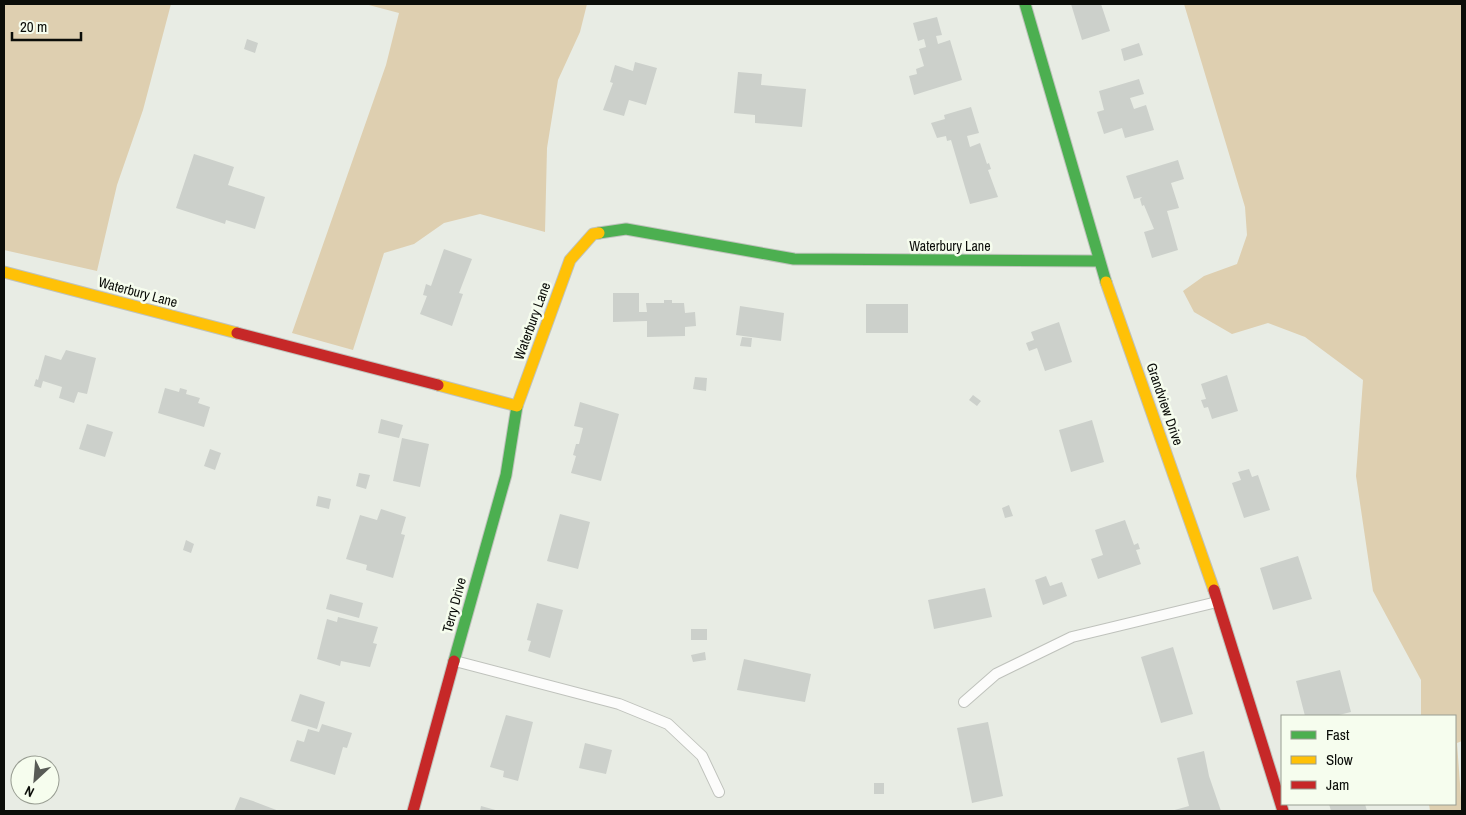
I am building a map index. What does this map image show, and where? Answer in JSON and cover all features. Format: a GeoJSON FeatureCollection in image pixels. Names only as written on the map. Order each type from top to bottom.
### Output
{"type":"FeatureCollection","features":[{"type":"Feature","properties":{"kind":"street","name":"Grandview Drive"},"geometry":{"type":"LineString","coordinates":[[1025,4],[1100,261],[1218,602],[1281,805]]}},
{"type":"Feature","properties":{"kind":"street","name":"Waterbury Lane"},"geometry":{"type":"LineString","coordinates":[[4,272],[517,406],[570,260],[593,234],[626,229],[794,259],[1100,261]]}},
{"type":"Feature","properties":{"kind":"street","name":"Terry Drive"},"geometry":{"type":"LineString","coordinates":[[413,811],[506,475],[517,406]]}},
{"type":"Feature","properties":{"kind":"lane"},"geometry":{"type":"LineString","coordinates":[[964,702],[996,674],[1072,637],[1218,602]]}},
{"type":"Feature","properties":{"kind":"lane"},"geometry":{"type":"LineString","coordinates":[[454,660],[619,704],[668,724],[702,756],[719,792]]}},
{"type":"Feature","properties":{"kind":"shaded area"},"geometry":{"type":"Polygon","coordinates":[[[4,4],[171,4],[143,110],[117,185],[97,271],[4,250],[4,4]]]}},
{"type":"Feature","properties":{"kind":"shaded area"},"geometry":{"type":"Polygon","coordinates":[[[365,4],[587,4],[580,32],[558,80],[547,148],[545,232],[480,214],[444,223],[414,244],[384,253],[353,350],[292,333],[386,65],[399,13],[365,4]]]}},
{"type":"Feature","properties":{"kind":"shaded area"},"geometry":{"type":"Polygon","coordinates":[[[1184,4],[1462,4],[1462,741],[1457,743],[1462,811],[1430,811],[1429,805],[1456,805],[1456,715],[1421,715],[1421,680],[1373,591],[1356,476],[1363,380],[1305,337],[1268,323],[1232,334],[1194,312],[1183,291],[1204,276],[1237,264],[1247,235],[1245,207],[1184,4]]]}},
{"type":"Feature","properties":{"kind":"building"},"geometry":{"type":"Polygon","coordinates":[[[1071,4],[1101,4],[1110,31],[1082,40],[1071,4]]]}},
{"type":"Feature","properties":{"kind":"building"},"geometry":{"type":"Polygon","coordinates":[[[937,17],[942,35],[936,36],[938,44],[950,40],[962,80],[914,95],[909,76],[917,74],[916,69],[924,66],[919,49],[926,47],[924,39],[918,41],[913,23],[937,17]]]}},
{"type":"Feature","properties":{"kind":"building"},"geometry":{"type":"Polygon","coordinates":[[[247,39],[258,43],[255,53],[244,49],[247,39]]]}},
{"type":"Feature","properties":{"kind":"building"},"geometry":{"type":"Polygon","coordinates":[[[1139,43],[1143,55],[1124,61],[1121,49],[1139,43]]]}},
{"type":"Feature","properties":{"kind":"building"},"geometry":{"type":"Polygon","coordinates":[[[635,62],[657,68],[646,105],[629,100],[624,116],[603,110],[613,83],[610,82],[615,65],[633,71],[635,62]]]}},
{"type":"Feature","properties":{"kind":"building"},"geometry":{"type":"Polygon","coordinates":[[[738,72],[762,74],[761,85],[806,89],[802,127],[755,123],[755,115],[734,113],[738,72]]]}},
{"type":"Feature","properties":{"kind":"building"},"geometry":{"type":"Polygon","coordinates":[[[1139,79],[1144,94],[1130,98],[1134,109],[1146,105],[1154,130],[1125,138],[1122,128],[1104,134],[1097,112],[1104,110],[1099,91],[1139,79]]]}},
{"type":"Feature","properties":{"kind":"building"},"geometry":{"type":"Polygon","coordinates":[[[971,107],[979,133],[967,136],[970,147],[980,143],[987,164],[989,163],[991,169],[988,170],[998,197],[970,204],[951,140],[947,141],[946,136],[937,138],[931,123],[945,119],[944,115],[971,107]]]}},
{"type":"Feature","properties":{"kind":"building"},"geometry":{"type":"Polygon","coordinates":[[[194,154],[234,167],[228,185],[265,197],[255,229],[226,220],[225,224],[176,208],[194,154]]]}},
{"type":"Feature","properties":{"kind":"building"},"geometry":{"type":"Polygon","coordinates":[[[1178,160],[1184,179],[1171,183],[1179,208],[1167,211],[1178,250],[1152,258],[1144,232],[1154,229],[1144,205],[1142,206],[1140,199],[1142,197],[1134,199],[1126,176],[1178,160]]]}},
{"type":"Feature","properties":{"kind":"building"},"geometry":{"type":"Polygon","coordinates":[[[444,249],[472,259],[459,293],[463,294],[452,326],[420,314],[427,296],[423,295],[426,284],[431,286],[444,249]]]}},
{"type":"Feature","properties":{"kind":"building"},"geometry":{"type":"Polygon","coordinates":[[[613,293],[639,293],[639,312],[647,312],[646,303],[664,303],[664,300],[672,300],[672,303],[684,303],[685,313],[695,312],[696,326],[685,327],[685,336],[647,337],[647,321],[613,322],[613,293]]]}},
{"type":"Feature","properties":{"kind":"building"},"geometry":{"type":"Polygon","coordinates":[[[866,304],[908,304],[908,333],[866,333],[866,304]]]}},
{"type":"Feature","properties":{"kind":"building"},"geometry":{"type":"Polygon","coordinates":[[[740,306],[784,313],[781,341],[736,335],[740,306]]]}},
{"type":"Feature","properties":{"kind":"building"},"geometry":{"type":"Polygon","coordinates":[[[1059,322],[1072,362],[1045,371],[1037,348],[1029,351],[1026,343],[1034,340],[1031,332],[1059,322]]]}},
{"type":"Feature","properties":{"kind":"building"},"geometry":{"type":"Polygon","coordinates":[[[742,337],[752,338],[751,347],[740,346],[742,337]]]}},
{"type":"Feature","properties":{"kind":"building"},"geometry":{"type":"Polygon","coordinates":[[[66,350],[96,358],[87,394],[78,392],[74,403],[59,398],[62,387],[43,381],[41,388],[34,386],[36,379],[38,380],[45,355],[61,360],[66,350]]]}},
{"type":"Feature","properties":{"kind":"building"},"geometry":{"type":"Polygon","coordinates":[[[1227,375],[1238,411],[1212,419],[1208,407],[1204,408],[1201,400],[1206,399],[1201,384],[1227,375]]]}},
{"type":"Feature","properties":{"kind":"building"},"geometry":{"type":"Polygon","coordinates":[[[695,377],[707,378],[706,391],[693,389],[695,377]]]}},
{"type":"Feature","properties":{"kind":"building"},"geometry":{"type":"Polygon","coordinates":[[[165,388],[179,392],[180,388],[187,390],[186,394],[200,398],[198,403],[210,407],[204,427],[158,413],[165,388]]]}},
{"type":"Feature","properties":{"kind":"building"},"geometry":{"type":"Polygon","coordinates":[[[973,395],[981,401],[977,406],[969,400],[973,395]]]}},
{"type":"Feature","properties":{"kind":"building"},"geometry":{"type":"Polygon","coordinates":[[[580,402],[619,414],[601,481],[571,473],[576,456],[573,455],[576,444],[579,444],[583,428],[574,426],[580,402]]]}},
{"type":"Feature","properties":{"kind":"building"},"geometry":{"type":"Polygon","coordinates":[[[381,419],[403,425],[399,438],[378,433],[381,419]]]}},
{"type":"Feature","properties":{"kind":"building"},"geometry":{"type":"Polygon","coordinates":[[[1092,420],[1104,462],[1071,472],[1059,430],[1092,420]]]}},
{"type":"Feature","properties":{"kind":"building"},"geometry":{"type":"Polygon","coordinates":[[[87,424],[113,432],[105,457],[79,449],[87,424]]]}},
{"type":"Feature","properties":{"kind":"building"},"geometry":{"type":"Polygon","coordinates":[[[402,438],[429,444],[420,487],[393,481],[402,438]]]}},
{"type":"Feature","properties":{"kind":"building"},"geometry":{"type":"Polygon","coordinates":[[[210,449],[221,453],[215,470],[204,466],[210,449]]]}},
{"type":"Feature","properties":{"kind":"building"},"geometry":{"type":"Polygon","coordinates":[[[1249,469],[1252,477],[1258,475],[1270,510],[1244,518],[1232,483],[1241,480],[1238,472],[1249,469]]]}},
{"type":"Feature","properties":{"kind":"building"},"geometry":{"type":"Polygon","coordinates":[[[359,473],[370,475],[366,489],[356,486],[359,473]]]}},
{"type":"Feature","properties":{"kind":"building"},"geometry":{"type":"Polygon","coordinates":[[[318,496],[331,499],[329,509],[316,506],[318,496]]]}},
{"type":"Feature","properties":{"kind":"building"},"geometry":{"type":"Polygon","coordinates":[[[1009,505],[1013,516],[1005,518],[1002,508],[1009,505]]]}},
{"type":"Feature","properties":{"kind":"building"},"geometry":{"type":"Polygon","coordinates":[[[381,509],[406,517],[401,534],[405,535],[393,578],[366,570],[367,565],[346,559],[360,515],[377,520],[381,509]]]}},
{"type":"Feature","properties":{"kind":"building"},"geometry":{"type":"Polygon","coordinates":[[[560,514],[590,522],[578,569],[547,561],[560,514]]]}},
{"type":"Feature","properties":{"kind":"building"},"geometry":{"type":"Polygon","coordinates":[[[1125,520],[1134,545],[1138,543],[1140,549],[1136,550],[1141,564],[1098,579],[1091,559],[1103,555],[1095,530],[1125,520]]]}},
{"type":"Feature","properties":{"kind":"building"},"geometry":{"type":"Polygon","coordinates":[[[186,540],[194,544],[191,553],[183,550],[186,540]]]}},
{"type":"Feature","properties":{"kind":"building"},"geometry":{"type":"Polygon","coordinates":[[[1298,556],[1312,599],[1273,610],[1260,568],[1298,556]]]}},
{"type":"Feature","properties":{"kind":"building"},"geometry":{"type":"Polygon","coordinates":[[[1046,576],[1050,586],[1062,582],[1067,596],[1043,605],[1035,580],[1046,576]]]}},
{"type":"Feature","properties":{"kind":"building"},"geometry":{"type":"Polygon","coordinates":[[[985,588],[992,617],[934,629],[928,600],[985,588]]]}},
{"type":"Feature","properties":{"kind":"building"},"geometry":{"type":"Polygon","coordinates":[[[330,594],[363,603],[359,618],[326,609],[330,594]]]}},
{"type":"Feature","properties":{"kind":"building"},"geometry":{"type":"Polygon","coordinates":[[[537,603],[563,610],[550,658],[528,651],[531,641],[527,640],[537,603]]]}},
{"type":"Feature","properties":{"kind":"building"},"geometry":{"type":"Polygon","coordinates":[[[338,617],[378,627],[373,643],[377,644],[370,667],[341,661],[340,666],[317,659],[327,619],[337,622],[338,617]]]}},
{"type":"Feature","properties":{"kind":"building"},"geometry":{"type":"Polygon","coordinates":[[[691,629],[707,629],[707,640],[691,640],[691,629]]]}},
{"type":"Feature","properties":{"kind":"building"},"geometry":{"type":"Polygon","coordinates":[[[1173,647],[1193,714],[1161,723],[1141,657],[1173,647]]]}},
{"type":"Feature","properties":{"kind":"building"},"geometry":{"type":"Polygon","coordinates":[[[705,652],[706,660],[693,662],[691,655],[705,652]]]}},
{"type":"Feature","properties":{"kind":"building"},"geometry":{"type":"Polygon","coordinates":[[[744,659],[811,674],[805,702],[737,690],[744,659]]]}},
{"type":"Feature","properties":{"kind":"building"},"geometry":{"type":"Polygon","coordinates":[[[1340,670],[1351,712],[1339,715],[1305,715],[1296,681],[1340,670]]]}},
{"type":"Feature","properties":{"kind":"building"},"geometry":{"type":"Polygon","coordinates":[[[300,694],[325,702],[317,729],[291,721],[300,694]]]}},
{"type":"Feature","properties":{"kind":"building"},"geometry":{"type":"Polygon","coordinates":[[[506,715],[533,722],[518,781],[503,777],[504,771],[490,767],[506,715]]]}},
{"type":"Feature","properties":{"kind":"building"},"geometry":{"type":"Polygon","coordinates":[[[988,722],[1003,796],[972,803],[957,728],[988,722]]]}},
{"type":"Feature","properties":{"kind":"building"},"geometry":{"type":"Polygon","coordinates":[[[322,724],[352,733],[347,748],[343,747],[335,775],[290,761],[297,740],[304,742],[308,729],[319,732],[322,724]]]}},
{"type":"Feature","properties":{"kind":"building"},"geometry":{"type":"Polygon","coordinates":[[[585,743],[612,750],[606,774],[579,768],[585,743]]]}},
{"type":"Feature","properties":{"kind":"building"},"geometry":{"type":"Polygon","coordinates":[[[1204,751],[1209,776],[1221,811],[1171,811],[1189,806],[1177,758],[1204,751]]]}},
{"type":"Feature","properties":{"kind":"building"},"geometry":{"type":"Polygon","coordinates":[[[874,783],[884,783],[884,794],[874,794],[874,783]]]}},
{"type":"Feature","properties":{"kind":"building"},"geometry":{"type":"Polygon","coordinates":[[[240,797],[253,801],[279,811],[234,811],[240,797]]]}},
{"type":"Feature","properties":{"kind":"building"},"geometry":{"type":"Polygon","coordinates":[[[1329,805],[1365,805],[1367,811],[1331,811],[1329,805]]]}},
{"type":"Feature","properties":{"kind":"building"},"geometry":{"type":"Polygon","coordinates":[[[481,806],[499,811],[480,811],[481,806]]]}},
{"type":"Feature","properties":{"kind":"traffic: fast"},"geometry":{"type":"LineString","coordinates":[[1025,4],[1106,282]]}},
{"type":"Feature","properties":{"kind":"traffic: fast"},"geometry":{"type":"LineString","coordinates":[[599,233],[626,229],[794,259],[1099,261]]}},
{"type":"Feature","properties":{"kind":"traffic: fast"},"geometry":{"type":"LineString","coordinates":[[454,661],[506,475],[517,406]]}},
{"type":"Feature","properties":{"kind":"traffic: slow"},"geometry":{"type":"LineString","coordinates":[[438,385],[517,406],[570,260],[593,234],[599,233]]}},
{"type":"Feature","properties":{"kind":"traffic: slow"},"geometry":{"type":"LineString","coordinates":[[4,272],[237,333]]}},
{"type":"Feature","properties":{"kind":"traffic: slow"},"geometry":{"type":"LineString","coordinates":[[1106,282],[1214,590]]}},
{"type":"Feature","properties":{"kind":"traffic: jam"},"geometry":{"type":"LineString","coordinates":[[237,333],[438,385]]}},
{"type":"Feature","properties":{"kind":"traffic: jam"},"geometry":{"type":"LineString","coordinates":[[1214,590],[1281,805]]}},
{"type":"Feature","properties":{"kind":"traffic: jam"},"geometry":{"type":"LineString","coordinates":[[413,811],[454,661]]}},
{"type":"Feature","properties":{"kind":"traffic: jam"},"geometry":{"type":"LineString","coordinates":[[1281,805],[1283,811]]}}]}
